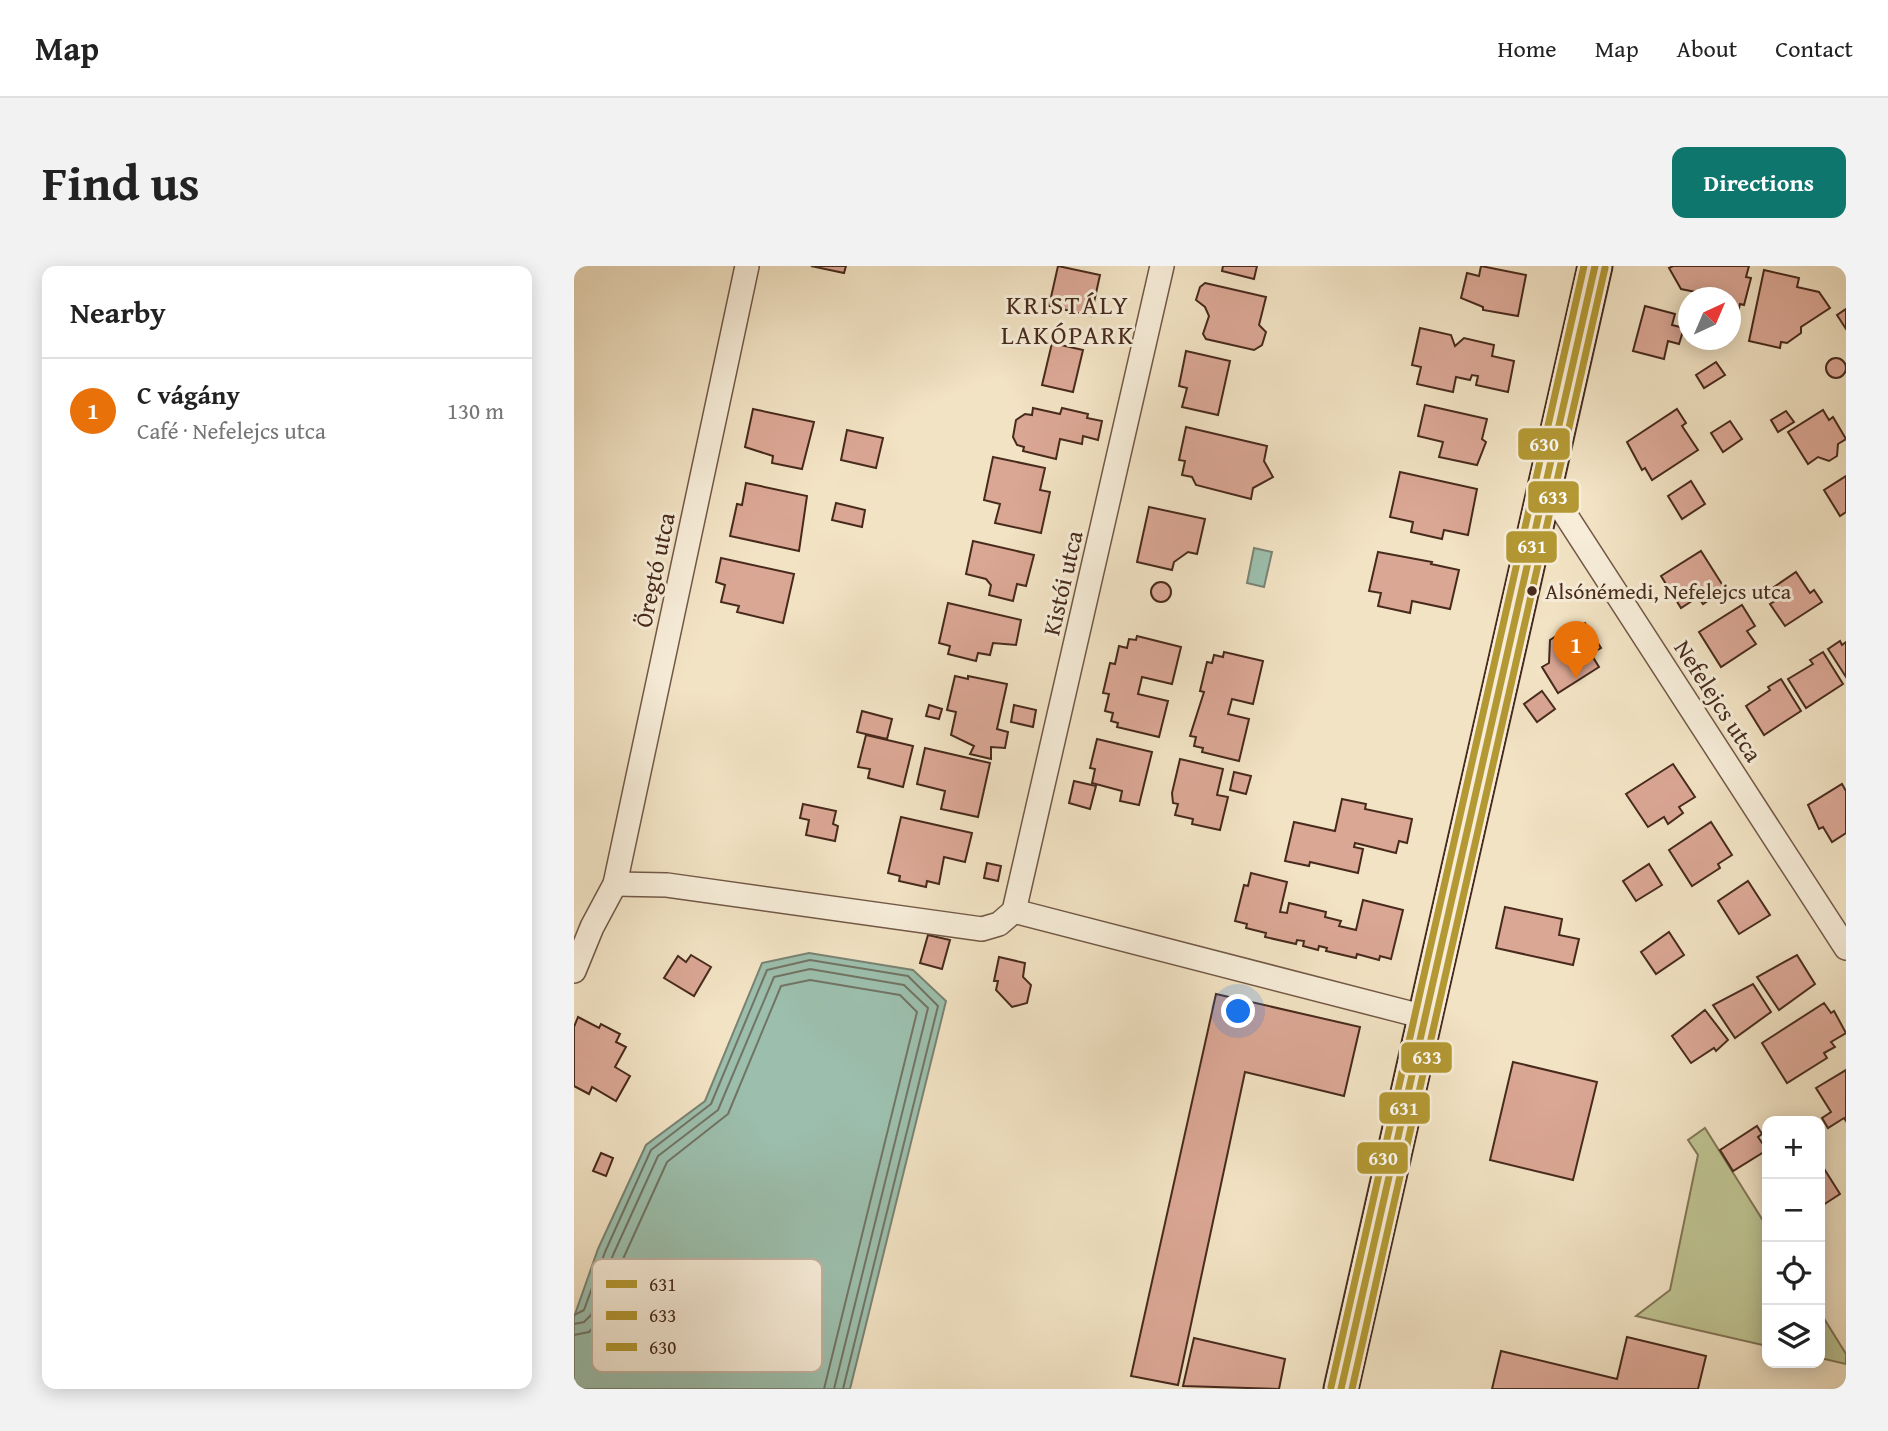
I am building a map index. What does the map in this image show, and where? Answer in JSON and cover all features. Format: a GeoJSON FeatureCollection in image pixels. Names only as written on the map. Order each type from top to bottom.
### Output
{"type":"FeatureCollection","features":[{"type":"Feature","properties":{"kind":"main road"},"geometry":{"type":"LineString","coordinates":[[1341,1389],[1595,266]]}},
{"type":"Feature","properties":{"kind":"street","name":"Öregtó utca"},"geometry":{"type":"LineString","coordinates":[[574,971],[592,927],[615,884],[747,266]]}},
{"type":"Feature","properties":{"kind":"street","name":"Kistói utca"},"geometry":{"type":"LineString","coordinates":[[1014,911],[1162,266]]}},
{"type":"Feature","properties":{"kind":"street","name":"Nefelejcs utca"},"geometry":{"type":"LineString","coordinates":[[1545,483],[1846,948]]}},
{"type":"Feature","properties":{"kind":"street"},"geometry":{"type":"LineString","coordinates":[[615,884],[667,885],[982,929],[999,925],[1014,911],[1425,1017]]}},
{"type":"Feature","properties":{"kind":"shaded area"},"geometry":{"type":"Polygon","coordinates":[[[1705,1128],[1762,1219],[1762,1345],[1636,1316],[1670,1290],[1698,1155],[1688,1140],[1705,1128]]]}},
{"type":"Feature","properties":{"kind":"shaded area"},"geometry":{"type":"Polygon","coordinates":[[[1825,1320],[1846,1354],[1846,1364],[1825,1359],[1825,1320]]]}},
{"type":"Feature","properties":{"kind":"water"},"geometry":{"type":"Polygon","coordinates":[[[1254,548],[1272,552],[1264,587],[1247,583],[1254,548]]]}},
{"type":"Feature","properties":{"kind":"water"},"geometry":{"type":"Polygon","coordinates":[[[809,953],[913,970],[946,1001],[850,1389],[574,1389],[574,1317],[592,1266],[592,1372],[822,1372],[822,1259],[594,1259],[646,1145],[705,1101],[762,963],[809,953]]]}},
{"type":"Feature","properties":{"kind":"building"},"geometry":{"type":"Polygon","coordinates":[[[811,266],[846,266],[844,273],[811,266]]]}},
{"type":"Feature","properties":{"kind":"building"},"geometry":{"type":"Polygon","coordinates":[[[1058,266],[1100,275],[1091,316],[1049,306],[1058,266]]]}},
{"type":"Feature","properties":{"kind":"building"},"geometry":{"type":"Polygon","coordinates":[[[1223,266],[1257,266],[1254,279],[1222,271],[1223,266]]]}},
{"type":"Feature","properties":{"kind":"building"},"geometry":{"type":"Polygon","coordinates":[[[1481,266],[1526,275],[1518,316],[1483,310],[1483,307],[1461,298],[1467,273],[1479,276],[1481,266]]]}},
{"type":"Feature","properties":{"kind":"building"},"geometry":{"type":"Polygon","coordinates":[[[1749,266],[1746,277],[1751,278],[1744,305],[1741,304],[1741,287],[1680,287],[1669,268],[1749,266]]]}},
{"type":"Feature","properties":{"kind":"building"},"geometry":{"type":"Polygon","coordinates":[[[1764,270],[1799,278],[1797,287],[1819,292],[1830,308],[1801,327],[1801,333],[1787,343],[1781,342],[1780,348],[1749,341],[1764,270]]]}},
{"type":"Feature","properties":{"kind":"building"},"geometry":{"type":"Polygon","coordinates":[[[1205,283],[1266,297],[1259,325],[1266,332],[1262,345],[1254,350],[1206,339],[1203,334],[1209,316],[1205,307],[1196,300],[1200,287],[1205,283]]]}},
{"type":"Feature","properties":{"kind":"building"},"geometry":{"type":"Polygon","coordinates":[[[1645,306],[1675,314],[1672,325],[1678,326],[1678,344],[1668,341],[1664,359],[1633,351],[1645,306]]]}},
{"type":"Feature","properties":{"kind":"building"},"geometry":{"type":"Polygon","coordinates":[[[1846,309],[1846,329],[1837,315],[1846,309]]]}},
{"type":"Feature","properties":{"kind":"building"},"geometry":{"type":"Polygon","coordinates":[[[1420,328],[1451,335],[1455,346],[1464,338],[1494,345],[1492,356],[1514,361],[1508,392],[1476,385],[1478,376],[1472,375],[1470,380],[1456,377],[1453,392],[1417,384],[1421,367],[1412,365],[1420,328]]]}},
{"type":"Feature","properties":{"kind":"building"},"geometry":{"type":"Polygon","coordinates":[[[1052,343],[1083,350],[1073,392],[1042,385],[1052,343]]]}},
{"type":"Feature","properties":{"kind":"building"},"geometry":{"type":"Polygon","coordinates":[[[1186,351],[1230,361],[1218,415],[1182,407],[1187,388],[1179,386],[1186,351]]]}},
{"type":"Feature","properties":{"kind":"building"},"geometry":{"type":"Polygon","coordinates":[[[1836,358],[1843,361],[1846,368],[1843,375],[1836,378],[1829,375],[1826,368],[1829,361],[1836,358]]]}},
{"type":"Feature","properties":{"kind":"building"},"geometry":{"type":"Polygon","coordinates":[[[1716,362],[1725,375],[1704,388],[1696,375],[1716,362]]]}},
{"type":"Feature","properties":{"kind":"building"},"geometry":{"type":"Polygon","coordinates":[[[1425,405],[1487,419],[1482,439],[1486,442],[1477,465],[1439,457],[1443,442],[1418,436],[1425,405]]]}},
{"type":"Feature","properties":{"kind":"building"},"geometry":{"type":"Polygon","coordinates":[[[1033,408],[1060,414],[1062,408],[1088,414],[1087,418],[1102,421],[1098,440],[1083,436],[1082,444],[1060,439],[1056,459],[1023,451],[1024,447],[1017,445],[1013,437],[1016,420],[1025,414],[1032,415],[1033,408]]]}},
{"type":"Feature","properties":{"kind":"building"},"geometry":{"type":"Polygon","coordinates":[[[753,409],[814,422],[802,469],[772,463],[773,456],[745,447],[753,409]]]}},
{"type":"Feature","properties":{"kind":"building"},"geometry":{"type":"Polygon","coordinates":[[[1677,409],[1686,423],[1682,426],[1698,450],[1652,480],[1645,468],[1642,470],[1627,442],[1677,409]]]}},
{"type":"Feature","properties":{"kind":"building"},"geometry":{"type":"Polygon","coordinates":[[[1823,410],[1829,420],[1833,417],[1846,439],[1838,444],[1837,456],[1829,461],[1818,457],[1808,464],[1788,432],[1823,410]]]}},
{"type":"Feature","properties":{"kind":"building"},"geometry":{"type":"Polygon","coordinates":[[[1786,411],[1794,422],[1778,432],[1771,420],[1786,411]]]}},
{"type":"Feature","properties":{"kind":"building"},"geometry":{"type":"Polygon","coordinates":[[[1730,421],[1742,439],[1723,452],[1711,433],[1730,421]]]}},
{"type":"Feature","properties":{"kind":"building"},"geometry":{"type":"Polygon","coordinates":[[[1186,427],[1267,446],[1264,461],[1273,477],[1253,488],[1251,499],[1196,485],[1192,477],[1182,475],[1185,461],[1179,460],[1186,427]]]}},
{"type":"Feature","properties":{"kind":"building"},"geometry":{"type":"Polygon","coordinates":[[[847,430],[883,438],[876,468],[841,460],[847,430]]]}},
{"type":"Feature","properties":{"kind":"building"},"geometry":{"type":"Polygon","coordinates":[[[993,457],[1045,468],[1040,490],[1050,492],[1041,533],[995,523],[1000,504],[984,500],[993,457]]]}},
{"type":"Feature","properties":{"kind":"building"},"geometry":{"type":"Polygon","coordinates":[[[1400,472],[1477,489],[1468,535],[1444,530],[1442,539],[1411,532],[1413,522],[1390,517],[1400,472]]]}},
{"type":"Feature","properties":{"kind":"building"},"geometry":{"type":"Polygon","coordinates":[[[1846,476],[1846,512],[1840,516],[1824,490],[1846,476]]]}},
{"type":"Feature","properties":{"kind":"building"},"geometry":{"type":"Polygon","coordinates":[[[1691,481],[1705,504],[1682,519],[1668,496],[1691,481]]]}},
{"type":"Feature","properties":{"kind":"building"},"geometry":{"type":"Polygon","coordinates":[[[746,483],[807,496],[799,551],[730,536],[737,504],[742,505],[746,483]]]}},
{"type":"Feature","properties":{"kind":"building"},"geometry":{"type":"Polygon","coordinates":[[[836,503],[865,510],[862,527],[832,520],[836,503]]]}},
{"type":"Feature","properties":{"kind":"building"},"geometry":{"type":"Polygon","coordinates":[[[1149,507],[1205,519],[1197,554],[1188,552],[1174,562],[1172,570],[1137,562],[1149,507]]]}},
{"type":"Feature","properties":{"kind":"building"},"geometry":{"type":"Polygon","coordinates":[[[973,541],[1034,555],[1026,586],[1017,584],[1013,601],[989,595],[991,585],[986,579],[966,574],[973,541]]]}},
{"type":"Feature","properties":{"kind":"building"},"geometry":{"type":"Polygon","coordinates":[[[1701,551],[1725,589],[1703,604],[1698,597],[1681,608],[1661,576],[1701,551]]]}},
{"type":"Feature","properties":{"kind":"building"},"geometry":{"type":"Polygon","coordinates":[[[1378,552],[1459,570],[1450,609],[1412,601],[1410,613],[1378,606],[1381,593],[1369,591],[1378,552]]]}},
{"type":"Feature","properties":{"kind":"building"},"geometry":{"type":"Polygon","coordinates":[[[721,558],[794,574],[783,623],[737,612],[739,606],[721,602],[725,585],[716,582],[721,558]]]}},
{"type":"Feature","properties":{"kind":"building"},"geometry":{"type":"Polygon","coordinates":[[[1796,572],[1810,593],[1814,590],[1822,602],[1785,626],[1770,604],[1775,601],[1768,591],[1796,572]]]}},
{"type":"Feature","properties":{"kind":"building"},"geometry":{"type":"Polygon","coordinates":[[[1161,582],[1168,585],[1171,592],[1168,599],[1161,602],[1154,599],[1151,592],[1154,585],[1161,582]]]}},
{"type":"Feature","properties":{"kind":"building"},"geometry":{"type":"Polygon","coordinates":[[[948,603],[1021,620],[1016,645],[993,643],[990,655],[978,653],[976,661],[948,654],[950,646],[939,643],[948,603]]]}},
{"type":"Feature","properties":{"kind":"building"},"geometry":{"type":"Polygon","coordinates":[[[1742,605],[1755,626],[1747,631],[1756,644],[1721,667],[1699,632],[1742,605]]]}},
{"type":"Feature","properties":{"kind":"building"},"geometry":{"type":"Polygon","coordinates":[[[1585,623],[1601,648],[1591,654],[1599,667],[1558,693],[1542,667],[1549,663],[1550,640],[1570,627],[1577,628],[1585,623]]]}},
{"type":"Feature","properties":{"kind":"building"},"geometry":{"type":"Polygon","coordinates":[[[1137,636],[1181,647],[1172,684],[1142,677],[1138,694],[1168,701],[1159,737],[1117,727],[1118,723],[1111,721],[1113,713],[1105,711],[1109,694],[1103,693],[1110,663],[1115,664],[1119,646],[1127,648],[1129,639],[1136,640],[1137,636]]]}},
{"type":"Feature","properties":{"kind":"building"},"geometry":{"type":"Polygon","coordinates":[[[1840,641],[1842,645],[1846,642],[1846,677],[1828,649],[1840,641]]]}},
{"type":"Feature","properties":{"kind":"building"},"geometry":{"type":"Polygon","coordinates":[[[1224,652],[1263,661],[1253,704],[1232,699],[1228,714],[1249,719],[1239,761],[1202,752],[1203,748],[1194,746],[1196,737],[1190,736],[1204,692],[1200,691],[1207,662],[1212,663],[1214,655],[1223,657],[1224,652]]]}},
{"type":"Feature","properties":{"kind":"building"},"geometry":{"type":"Polygon","coordinates":[[[1823,652],[1843,684],[1806,708],[1788,679],[1813,664],[1810,660],[1823,652]]]}},
{"type":"Feature","properties":{"kind":"building"},"geometry":{"type":"Polygon","coordinates":[[[955,676],[1007,684],[997,729],[1008,732],[1005,748],[991,747],[991,759],[970,754],[974,746],[951,735],[956,712],[947,710],[955,676]]]}},
{"type":"Feature","properties":{"kind":"building"},"geometry":{"type":"Polygon","coordinates":[[[1781,679],[1801,711],[1764,735],[1746,706],[1781,679]]]}},
{"type":"Feature","properties":{"kind":"building"},"geometry":{"type":"Polygon","coordinates":[[[1542,691],[1555,709],[1537,722],[1524,704],[1542,691]]]}},
{"type":"Feature","properties":{"kind":"building"},"geometry":{"type":"Polygon","coordinates":[[[929,705],[942,709],[939,719],[926,716],[929,705]]]}},
{"type":"Feature","properties":{"kind":"building"},"geometry":{"type":"Polygon","coordinates":[[[1014,705],[1036,710],[1033,727],[1011,722],[1014,705]]]}},
{"type":"Feature","properties":{"kind":"building"},"geometry":{"type":"Polygon","coordinates":[[[862,711],[892,719],[887,739],[857,732],[862,711]]]}},
{"type":"Feature","properties":{"kind":"building"},"geometry":{"type":"Polygon","coordinates":[[[866,735],[913,746],[903,787],[868,778],[870,769],[858,767],[866,735]]]}},
{"type":"Feature","properties":{"kind":"building"},"geometry":{"type":"Polygon","coordinates":[[[1097,739],[1152,752],[1139,805],[1120,801],[1122,791],[1092,783],[1095,769],[1090,768],[1097,739]]]}},
{"type":"Feature","properties":{"kind":"building"},"geometry":{"type":"Polygon","coordinates":[[[925,748],[990,763],[978,817],[941,809],[945,791],[917,784],[925,748]]]}},
{"type":"Feature","properties":{"kind":"building"},"geometry":{"type":"Polygon","coordinates":[[[1180,759],[1223,769],[1217,795],[1228,797],[1220,830],[1192,824],[1193,819],[1175,815],[1178,804],[1173,803],[1172,793],[1180,759]]]}},
{"type":"Feature","properties":{"kind":"building"},"geometry":{"type":"Polygon","coordinates":[[[1673,764],[1695,797],[1679,807],[1683,813],[1668,824],[1664,817],[1648,827],[1626,794],[1673,764]]]}},
{"type":"Feature","properties":{"kind":"building"},"geometry":{"type":"Polygon","coordinates":[[[1234,772],[1251,776],[1246,794],[1230,790],[1234,772]]]}},
{"type":"Feature","properties":{"kind":"building"},"geometry":{"type":"Polygon","coordinates":[[[1074,781],[1096,786],[1090,809],[1069,803],[1074,781]]]}},
{"type":"Feature","properties":{"kind":"building"},"geometry":{"type":"Polygon","coordinates":[[[1842,784],[1846,791],[1846,833],[1832,842],[1823,827],[1819,829],[1808,805],[1842,784]]]}},
{"type":"Feature","properties":{"kind":"building"},"geometry":{"type":"Polygon","coordinates":[[[1342,799],[1366,804],[1365,809],[1412,819],[1407,843],[1399,841],[1396,853],[1355,843],[1354,847],[1363,849],[1358,873],[1310,862],[1309,866],[1285,861],[1294,822],[1335,831],[1342,799]]]}},
{"type":"Feature","properties":{"kind":"building"},"geometry":{"type":"Polygon","coordinates":[[[803,804],[836,811],[833,824],[838,826],[835,841],[806,835],[809,820],[800,818],[803,804]]]}},
{"type":"Feature","properties":{"kind":"building"},"geometry":{"type":"Polygon","coordinates":[[[901,817],[972,833],[965,862],[944,857],[939,884],[927,881],[926,887],[899,881],[900,876],[888,873],[901,817]]]}},
{"type":"Feature","properties":{"kind":"building"},"geometry":{"type":"Polygon","coordinates":[[[1711,822],[1732,855],[1718,864],[1720,868],[1692,886],[1669,850],[1711,822]]]}},
{"type":"Feature","properties":{"kind":"building"},"geometry":{"type":"Polygon","coordinates":[[[987,863],[1001,866],[998,881],[984,878],[987,863]]]}},
{"type":"Feature","properties":{"kind":"building"},"geometry":{"type":"Polygon","coordinates":[[[1649,864],[1662,885],[1636,901],[1623,881],[1649,864]]]}},
{"type":"Feature","properties":{"kind":"building"},"geometry":{"type":"Polygon","coordinates":[[[1251,873],[1287,882],[1280,912],[1287,913],[1289,903],[1326,912],[1325,917],[1341,921],[1339,926],[1356,930],[1363,900],[1403,910],[1391,959],[1380,956],[1379,960],[1357,954],[1356,958],[1326,951],[1327,948],[1319,946],[1318,950],[1303,946],[1304,941],[1297,940],[1296,944],[1265,937],[1266,933],[1246,928],[1247,924],[1235,921],[1244,885],[1248,886],[1251,873]]]}},
{"type":"Feature","properties":{"kind":"building"},"geometry":{"type":"Polygon","coordinates":[[[1748,881],[1770,915],[1739,934],[1718,901],[1748,881]]]}},
{"type":"Feature","properties":{"kind":"building"},"geometry":{"type":"Polygon","coordinates":[[[1505,907],[1562,919],[1559,935],[1579,939],[1573,965],[1496,948],[1505,907]]]}},
{"type":"Feature","properties":{"kind":"building"},"geometry":{"type":"Polygon","coordinates":[[[1669,932],[1684,955],[1656,974],[1641,952],[1669,932]]]}},
{"type":"Feature","properties":{"kind":"building"},"geometry":{"type":"Polygon","coordinates":[[[928,935],[950,940],[942,969],[920,963],[928,935]]]}},
{"type":"Feature","properties":{"kind":"building"},"geometry":{"type":"Polygon","coordinates":[[[691,955],[711,967],[694,996],[664,978],[678,956],[686,962],[691,955]]]}},
{"type":"Feature","properties":{"kind":"building"},"geometry":{"type":"Polygon","coordinates":[[[1797,955],[1815,984],[1779,1010],[1757,977],[1797,955]]]}},
{"type":"Feature","properties":{"kind":"building"},"geometry":{"type":"Polygon","coordinates":[[[999,957],[1025,963],[1023,977],[1031,985],[1027,1003],[1012,1007],[996,990],[998,981],[994,981],[999,957]]]}},
{"type":"Feature","properties":{"kind":"building"},"geometry":{"type":"Polygon","coordinates":[[[1753,984],[1771,1012],[1735,1038],[1713,1005],[1753,984]]]}},
{"type":"Feature","properties":{"kind":"building"},"geometry":{"type":"Polygon","coordinates":[[[1216,994],[1360,1027],[1344,1096],[1245,1072],[1178,1385],[1131,1376],[1216,994]]]}},
{"type":"Feature","properties":{"kind":"building"},"geometry":{"type":"Polygon","coordinates":[[[1824,1003],[1831,1013],[1834,1011],[1846,1033],[1831,1042],[1835,1047],[1824,1053],[1827,1058],[1787,1083],[1762,1043],[1824,1003]]]}},
{"type":"Feature","properties":{"kind":"building"},"geometry":{"type":"Polygon","coordinates":[[[1705,1010],[1728,1040],[1716,1051],[1714,1048],[1691,1063],[1672,1036],[1705,1010]]]}},
{"type":"Feature","properties":{"kind":"building"},"geometry":{"type":"Polygon","coordinates":[[[578,1017],[599,1028],[601,1024],[620,1034],[616,1042],[626,1047],[615,1067],[630,1076],[616,1101],[592,1087],[589,1094],[574,1086],[574,1027],[578,1017]]]}},
{"type":"Feature","properties":{"kind":"building"},"geometry":{"type":"Polygon","coordinates":[[[1513,1062],[1597,1082],[1573,1180],[1490,1160],[1513,1062]]]}},
{"type":"Feature","properties":{"kind":"building"},"geometry":{"type":"Polygon","coordinates":[[[1846,1070],[1846,1121],[1844,1118],[1828,1128],[1825,1116],[1831,1112],[1816,1088],[1846,1070]]]}},
{"type":"Feature","properties":{"kind":"building"},"geometry":{"type":"Polygon","coordinates":[[[1757,1126],[1762,1134],[1758,1137],[1762,1143],[1762,1153],[1733,1171],[1720,1150],[1757,1126]]]}},
{"type":"Feature","properties":{"kind":"building"},"geometry":{"type":"Polygon","coordinates":[[[601,1153],[613,1158],[606,1176],[593,1171],[601,1153]]]}},
{"type":"Feature","properties":{"kind":"building"},"geometry":{"type":"Polygon","coordinates":[[[1825,1170],[1840,1194],[1825,1204],[1825,1170]]]}},
{"type":"Feature","properties":{"kind":"building"},"geometry":{"type":"Polygon","coordinates":[[[1627,1337],[1706,1356],[1698,1389],[1492,1389],[1501,1351],[1617,1379],[1627,1337]]]}},
{"type":"Feature","properties":{"kind":"building"},"geometry":{"type":"Polygon","coordinates":[[[1194,1338],[1285,1359],[1279,1389],[1183,1386],[1194,1338]]]}},
{"type":"Feature","properties":{"kind":"transit line","name":"630"},"geometry":{"type":"LineString","coordinates":[[1331,1387],[1584,266]]}},
{"type":"Feature","properties":{"kind":"transit line","name":"631"},"geometry":{"type":"LineString","coordinates":[[1341,1389],[1595,266]]}},
{"type":"Feature","properties":{"kind":"transit line","name":"633"},"geometry":{"type":"LineString","coordinates":[[1352,1389],[1605,268]]}},
{"type":"Feature","properties":{"kind":"place","name":"Alsónémedi, Nefelejcs utca"},"geometry":{"type":"Point","coordinates":[1532,591]}},
{"type":"Feature","properties":{"kind":"place","name":"C vágány"},"geometry":{"type":"Point","coordinates":[1576,679]}},
{"type":"Feature","properties":{"kind":"district","name":"KRISTÁLY LAKÓPARK"},"geometry":{"type":"Point","coordinates":[1068,320]}}]}
